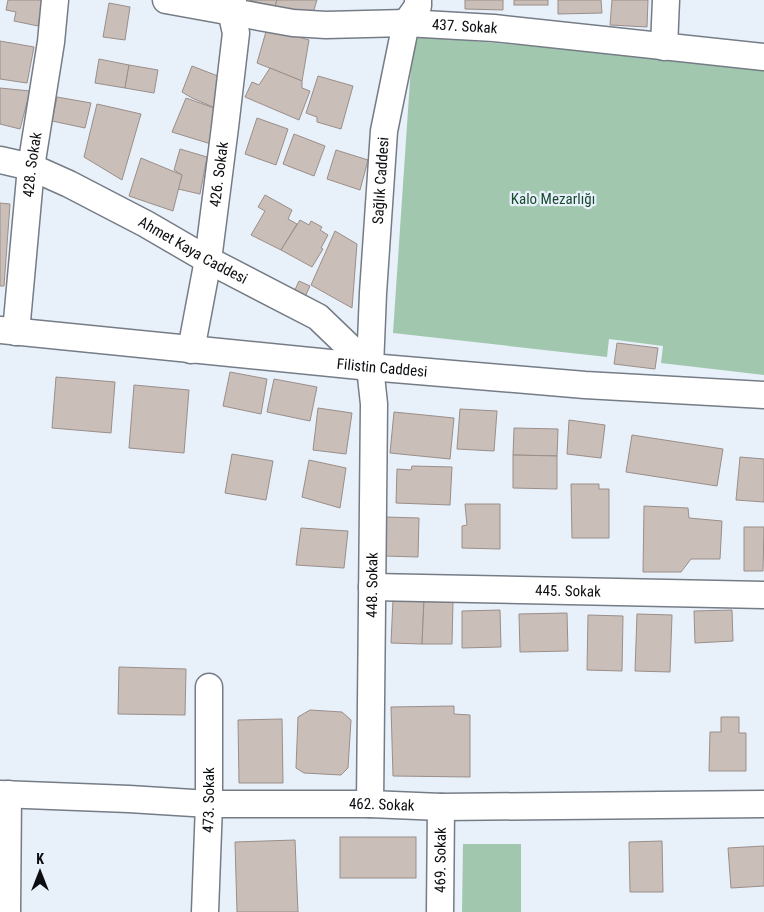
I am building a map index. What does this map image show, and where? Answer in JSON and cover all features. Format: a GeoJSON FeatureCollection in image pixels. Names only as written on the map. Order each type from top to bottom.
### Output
{"type":"FeatureCollection","features":[{"type":"Feature","properties":{"kind":"street","name":"428. Sokak"},"geometry":{"type":"LineString","coordinates":[[8,331],[51,42],[55,0]]}},
{"type":"Feature","properties":{"kind":"street","name":"437. Sokak"},"geometry":{"type":"LineString","coordinates":[[166,0],[232,5],[294,23],[326,25],[406,23],[494,28],[764,57]]}},
{"type":"Feature","properties":{"kind":"street","name":"Sağlık Caddesi"},"geometry":{"type":"LineString","coordinates":[[370,367],[384,131],[406,23],[418,6],[418,0]]}},
{"type":"Feature","properties":{"kind":"street"},"geometry":{"type":"LineString","coordinates":[[664,47],[666,0]]}},
{"type":"Feature","properties":{"kind":"street","name":"426. Sokak"},"geometry":{"type":"LineString","coordinates":[[191,350],[208,260],[236,33],[232,5]]}},
{"type":"Feature","properties":{"kind":"street","name":"Ahmet Kaya Caddesi"},"geometry":{"type":"LineString","coordinates":[[0,160],[31,167],[69,184],[208,260],[318,317],[370,367]]}},
{"type":"Feature","properties":{"kind":"street","name":"Filistin Caddesi"},"geometry":{"type":"LineString","coordinates":[[8,331],[370,367],[585,385],[764,395]]}},
{"type":"Feature","properties":{"kind":"street","name":"448. Sokak"},"geometry":{"type":"LineString","coordinates":[[370,367],[374,404],[370,804]]}},
{"type":"Feature","properties":{"kind":"street","name":"445. Sokak"},"geometry":{"type":"LineString","coordinates":[[372,587],[764,595]]}},
{"type":"Feature","properties":{"kind":"street","name":"473. Sokak"},"geometry":{"type":"LineString","coordinates":[[205,912],[209,804],[209,687]]}},
{"type":"Feature","properties":{"kind":"street"},"geometry":{"type":"LineString","coordinates":[[4,794],[7,912]]}},
{"type":"Feature","properties":{"kind":"street","name":"462. Sokak"},"geometry":{"type":"LineString","coordinates":[[4,794],[209,804],[370,804],[441,807],[764,804]]}},
{"type":"Feature","properties":{"kind":"street","name":"469. Sokak"},"geometry":{"type":"LineString","coordinates":[[440,912],[441,807]]}},
{"type":"Feature","properties":{"kind":"green space","name":"Kalo Mezarlığı"},"geometry":{"type":"Polygon","coordinates":[[[413,36],[764,66],[764,375],[661,363],[663,346],[609,339],[607,357],[393,333],[413,36]]]}},
{"type":"Feature","properties":{"kind":"green space"},"geometry":{"type":"Polygon","coordinates":[[[463,844],[521,844],[521,912],[462,912],[463,844]]]}},
{"type":"Feature","properties":{"kind":"building"},"geometry":{"type":"Polygon","coordinates":[[[8,0],[43,0],[38,26],[14,21],[16,12],[6,10],[8,0]]]}},
{"type":"Feature","properties":{"kind":"building"},"geometry":{"type":"Polygon","coordinates":[[[249,0],[277,0],[275,7],[249,0]]]}},
{"type":"Feature","properties":{"kind":"building"},"geometry":{"type":"Polygon","coordinates":[[[277,0],[317,0],[312,16],[275,7],[277,0]]]}},
{"type":"Feature","properties":{"kind":"building"},"geometry":{"type":"Polygon","coordinates":[[[465,0],[503,0],[503,10],[465,9],[465,0]]]}},
{"type":"Feature","properties":{"kind":"building"},"geometry":{"type":"Polygon","coordinates":[[[514,0],[548,0],[548,5],[514,5],[514,0]]]}},
{"type":"Feature","properties":{"kind":"building"},"geometry":{"type":"Polygon","coordinates":[[[558,0],[601,0],[602,13],[558,14],[558,0]]]}},
{"type":"Feature","properties":{"kind":"building"},"geometry":{"type":"Polygon","coordinates":[[[612,0],[648,0],[647,27],[610,25],[612,0]]]}},
{"type":"Feature","properties":{"kind":"building"},"geometry":{"type":"Polygon","coordinates":[[[109,3],[130,7],[125,40],[103,37],[109,3]]]}},
{"type":"Feature","properties":{"kind":"building"},"geometry":{"type":"Polygon","coordinates":[[[267,28],[309,40],[302,81],[257,63],[267,28]]]}},
{"type":"Feature","properties":{"kind":"building"},"geometry":{"type":"Polygon","coordinates":[[[0,41],[34,47],[27,83],[0,79],[0,41]]]}},
{"type":"Feature","properties":{"kind":"building"},"geometry":{"type":"Polygon","coordinates":[[[99,59],[129,65],[125,88],[95,83],[99,59]]]}},
{"type":"Feature","properties":{"kind":"building"},"geometry":{"type":"Polygon","coordinates":[[[129,65],[158,70],[154,93],[125,88],[129,65]]]}},
{"type":"Feature","properties":{"kind":"building"},"geometry":{"type":"Polygon","coordinates":[[[192,66],[223,78],[213,107],[182,92],[192,66]]]}},
{"type":"Feature","properties":{"kind":"building"},"geometry":{"type":"Polygon","coordinates":[[[270,68],[302,81],[302,88],[310,91],[299,120],[245,97],[252,82],[259,85],[270,68]]]}},
{"type":"Feature","properties":{"kind":"building"},"geometry":{"type":"Polygon","coordinates":[[[318,76],[353,86],[341,129],[317,122],[317,117],[306,113],[318,76]]]}},
{"type":"Feature","properties":{"kind":"building"},"geometry":{"type":"Polygon","coordinates":[[[0,88],[30,91],[20,129],[0,124],[0,88]]]}},
{"type":"Feature","properties":{"kind":"building"},"geometry":{"type":"Polygon","coordinates":[[[57,97],[91,103],[85,128],[52,121],[57,97]]]}},
{"type":"Feature","properties":{"kind":"building"},"geometry":{"type":"Polygon","coordinates":[[[186,98],[217,109],[211,144],[172,132],[186,98]]]}},
{"type":"Feature","properties":{"kind":"building"},"geometry":{"type":"Polygon","coordinates":[[[97,104],[141,114],[122,180],[84,157],[97,104]]]}},
{"type":"Feature","properties":{"kind":"building"},"geometry":{"type":"Polygon","coordinates":[[[257,118],[288,129],[276,165],[245,154],[257,118]]]}},
{"type":"Feature","properties":{"kind":"building"},"geometry":{"type":"Polygon","coordinates":[[[294,134],[325,146],[314,176],[283,164],[294,134]]]}},
{"type":"Feature","properties":{"kind":"building"},"geometry":{"type":"Polygon","coordinates":[[[180,149],[207,157],[200,194],[178,189],[182,175],[174,170],[180,149]]]}},
{"type":"Feature","properties":{"kind":"building"},"geometry":{"type":"Polygon","coordinates":[[[336,150],[368,160],[360,190],[327,179],[336,150]]]}},
{"type":"Feature","properties":{"kind":"building"},"geometry":{"type":"Polygon","coordinates":[[[141,158],[182,175],[173,211],[129,196],[141,158]]]}},
{"type":"Feature","properties":{"kind":"building"},"geometry":{"type":"Polygon","coordinates":[[[265,195],[292,210],[288,219],[297,224],[281,250],[251,235],[265,211],[258,207],[265,195]]]}},
{"type":"Feature","properties":{"kind":"building"},"geometry":{"type":"Polygon","coordinates":[[[0,203],[10,204],[4,286],[0,286],[0,203]]]}},
{"type":"Feature","properties":{"kind":"building"},"geometry":{"type":"Polygon","coordinates":[[[300,220],[309,225],[311,221],[322,227],[320,230],[328,235],[321,248],[323,249],[312,267],[281,250],[300,220]]]}},
{"type":"Feature","properties":{"kind":"building"},"geometry":{"type":"Polygon","coordinates":[[[335,231],[357,244],[352,308],[311,285],[335,231]]]}},
{"type":"Feature","properties":{"kind":"building"},"geometry":{"type":"Polygon","coordinates":[[[299,281],[310,286],[304,299],[293,294],[299,281]]]}},
{"type":"Feature","properties":{"kind":"building"},"geometry":{"type":"Polygon","coordinates":[[[617,343],[658,348],[655,369],[614,364],[617,343]]]}},
{"type":"Feature","properties":{"kind":"building"},"geometry":{"type":"Polygon","coordinates":[[[230,372],[267,379],[261,414],[223,406],[230,372]]]}},
{"type":"Feature","properties":{"kind":"building"},"geometry":{"type":"Polygon","coordinates":[[[56,377],[115,382],[111,433],[52,428],[56,377]]]}},
{"type":"Feature","properties":{"kind":"building"},"geometry":{"type":"Polygon","coordinates":[[[274,379],[317,387],[310,421],[267,412],[274,379]]]}},
{"type":"Feature","properties":{"kind":"building"},"geometry":{"type":"Polygon","coordinates":[[[134,385],[189,390],[184,453],[129,448],[134,385]]]}},
{"type":"Feature","properties":{"kind":"building"},"geometry":{"type":"Polygon","coordinates":[[[318,408],[352,413],[346,454],[313,450],[318,408]]]}},
{"type":"Feature","properties":{"kind":"building"},"geometry":{"type":"Polygon","coordinates":[[[460,409],[497,411],[494,451],[457,449],[460,409]]]}},
{"type":"Feature","properties":{"kind":"building"},"geometry":{"type":"Polygon","coordinates":[[[394,412],[454,418],[450,459],[390,453],[394,412]]]}},
{"type":"Feature","properties":{"kind":"building"},"geometry":{"type":"Polygon","coordinates":[[[569,420],[605,425],[601,458],[567,454],[569,420]]]}},
{"type":"Feature","properties":{"kind":"building"},"geometry":{"type":"Polygon","coordinates":[[[514,428],[558,429],[557,456],[513,455],[514,428]]]}},
{"type":"Feature","properties":{"kind":"building"},"geometry":{"type":"Polygon","coordinates":[[[632,435],[723,449],[717,486],[626,472],[632,435]]]}},
{"type":"Feature","properties":{"kind":"building"},"geometry":{"type":"Polygon","coordinates":[[[232,454],[273,461],[266,500],[225,493],[232,454]]]}},
{"type":"Feature","properties":{"kind":"building"},"geometry":{"type":"Polygon","coordinates":[[[513,455],[557,456],[557,489],[513,488],[513,455]]]}},
{"type":"Feature","properties":{"kind":"building"},"geometry":{"type":"Polygon","coordinates":[[[740,457],[764,459],[764,502],[736,500],[740,457]]]}},
{"type":"Feature","properties":{"kind":"building"},"geometry":{"type":"Polygon","coordinates":[[[309,460],[346,468],[340,508],[302,497],[309,460]]]}},
{"type":"Feature","properties":{"kind":"building"},"geometry":{"type":"Polygon","coordinates":[[[412,466],[452,467],[450,505],[396,503],[397,469],[411,470],[412,466]]]}},
{"type":"Feature","properties":{"kind":"building"},"geometry":{"type":"Polygon","coordinates":[[[571,484],[599,484],[599,489],[609,489],[609,538],[572,538],[571,484]]]}},
{"type":"Feature","properties":{"kind":"building"},"geometry":{"type":"Polygon","coordinates":[[[465,504],[500,504],[500,549],[462,548],[462,526],[467,525],[465,504]]]}},
{"type":"Feature","properties":{"kind":"building"},"geometry":{"type":"Polygon","coordinates":[[[644,506],[688,508],[689,518],[722,521],[720,559],[691,559],[681,572],[643,572],[644,506]]]}},
{"type":"Feature","properties":{"kind":"building"},"geometry":{"type":"Polygon","coordinates":[[[386,517],[419,518],[418,557],[385,556],[386,517]]]}},
{"type":"Feature","properties":{"kind":"building"},"geometry":{"type":"Polygon","coordinates":[[[744,527],[764,527],[763,571],[744,571],[744,527]]]}},
{"type":"Feature","properties":{"kind":"building"},"geometry":{"type":"Polygon","coordinates":[[[301,528],[348,531],[344,568],[296,565],[301,528]]]}},
{"type":"Feature","properties":{"kind":"building"},"geometry":{"type":"Polygon","coordinates":[[[393,599],[424,600],[422,644],[391,643],[393,599]]]}},
{"type":"Feature","properties":{"kind":"building"},"geometry":{"type":"Polygon","coordinates":[[[424,600],[453,601],[452,644],[422,644],[424,600]]]}},
{"type":"Feature","properties":{"kind":"building"},"geometry":{"type":"Polygon","coordinates":[[[500,610],[501,647],[462,648],[462,611],[500,610]]]}},
{"type":"Feature","properties":{"kind":"building"},"geometry":{"type":"Polygon","coordinates":[[[732,610],[733,641],[695,643],[694,611],[732,610]]]}},
{"type":"Feature","properties":{"kind":"building"},"geometry":{"type":"Polygon","coordinates":[[[567,613],[568,651],[520,652],[519,614],[567,613]]]}},
{"type":"Feature","properties":{"kind":"building"},"geometry":{"type":"Polygon","coordinates":[[[637,614],[672,615],[670,672],[635,671],[637,614]]]}},
{"type":"Feature","properties":{"kind":"building"},"geometry":{"type":"Polygon","coordinates":[[[588,615],[623,616],[622,671],[587,670],[588,615]]]}},
{"type":"Feature","properties":{"kind":"building"},"geometry":{"type":"Polygon","coordinates":[[[119,667],[186,669],[185,715],[118,714],[119,667]]]}},
{"type":"Feature","properties":{"kind":"building"},"geometry":{"type":"Polygon","coordinates":[[[454,706],[454,714],[470,715],[470,777],[393,776],[391,707],[454,706]]]}},
{"type":"Feature","properties":{"kind":"building"},"geometry":{"type":"Polygon","coordinates":[[[310,710],[342,712],[351,720],[348,768],[341,775],[304,773],[296,768],[298,717],[310,710]]]}},
{"type":"Feature","properties":{"kind":"building"},"geometry":{"type":"Polygon","coordinates":[[[721,717],[739,717],[739,733],[746,733],[746,771],[709,771],[710,732],[721,732],[721,717]]]}},
{"type":"Feature","properties":{"kind":"building"},"geometry":{"type":"Polygon","coordinates":[[[282,719],[283,783],[239,783],[238,720],[282,719]]]}},
{"type":"Feature","properties":{"kind":"building"},"geometry":{"type":"Polygon","coordinates":[[[340,837],[416,837],[416,878],[340,878],[340,837]]]}},
{"type":"Feature","properties":{"kind":"building"},"geometry":{"type":"Polygon","coordinates":[[[295,840],[298,912],[237,912],[235,842],[295,840]]]}},
{"type":"Feature","properties":{"kind":"building"},"geometry":{"type":"Polygon","coordinates":[[[662,841],[663,892],[630,892],[629,842],[662,841]]]}},
{"type":"Feature","properties":{"kind":"building"},"geometry":{"type":"Polygon","coordinates":[[[764,846],[764,886],[731,888],[728,848],[764,846]]]}}]}
